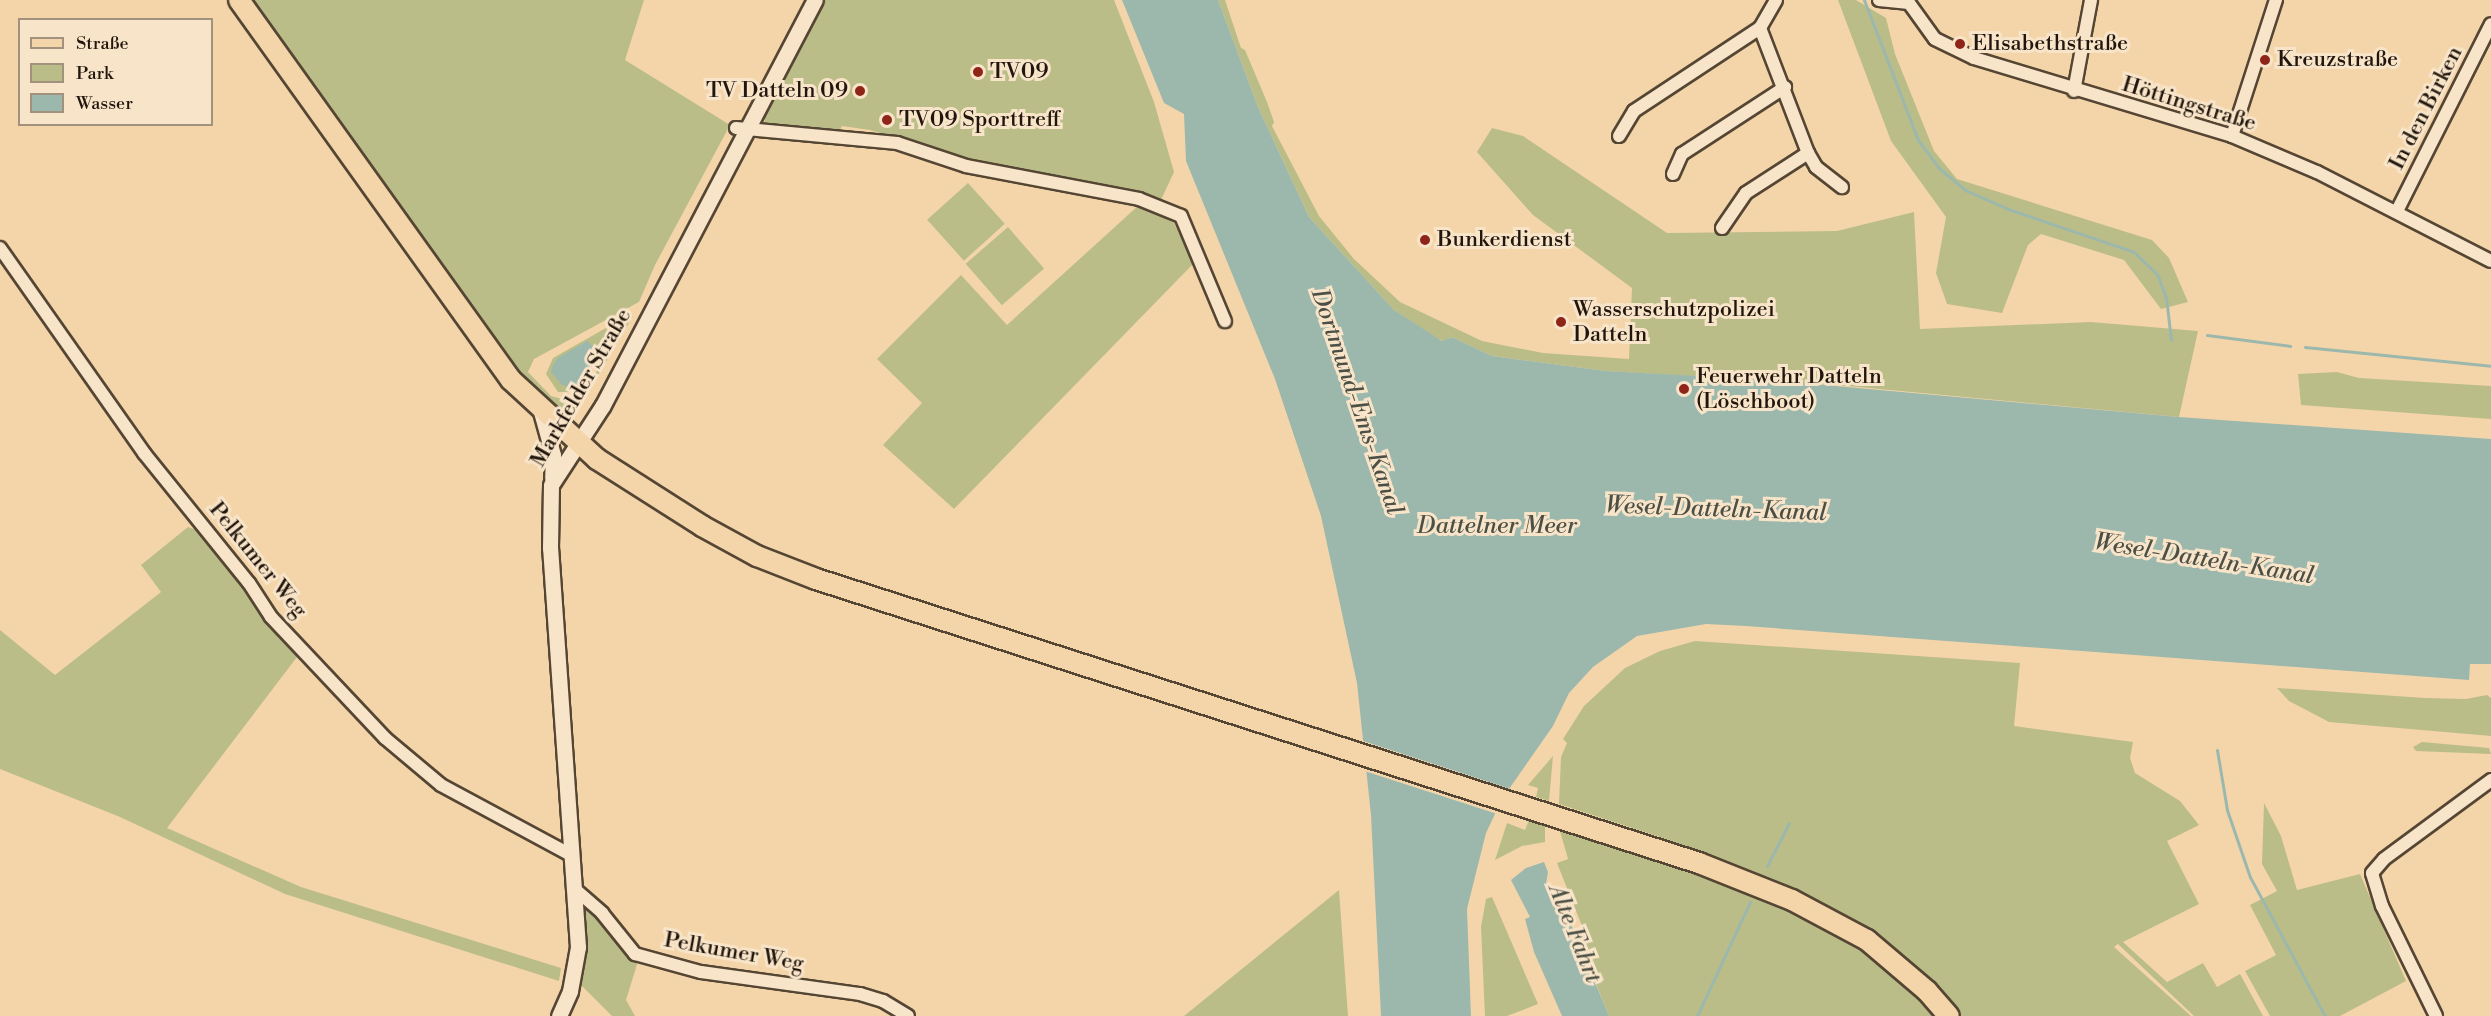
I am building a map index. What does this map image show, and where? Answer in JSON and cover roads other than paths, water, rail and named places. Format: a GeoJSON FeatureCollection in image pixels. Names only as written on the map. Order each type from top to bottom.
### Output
{"type":"FeatureCollection","features":[{"type":"Feature","properties":{"kind":"main road"},"geometry":{"type":"LineString","coordinates":[[239,0],[476,336],[511,380],[577,443],[680,512],[757,556],[816,579],[1730,875],[1834,921],[1892,959],[1949,1016]]}},
{"type":"Feature","properties":{"kind":"street","name":"Markfelder Straße"},"geometry":{"type":"LineString","coordinates":[[559,1016],[570,991],[578,947],[576,890],[550,548],[551,485],[603,405],[740,129],[815,0]]}},
{"type":"Feature","properties":{"kind":"street"},"geometry":{"type":"LineString","coordinates":[[1619,136],[1634,111],[1760,28],[1776,0]]}},
{"type":"Feature","properties":{"kind":"street","name":"Höttingstraße"},"geometry":{"type":"LineString","coordinates":[[1880,0],[1908,1],[1928,32],[1944,45],[2074,92],[2232,136],[2397,211],[2491,261]]}},
{"type":"Feature","properties":{"kind":"street"},"geometry":{"type":"LineString","coordinates":[[2074,92],[2091,0]]}},
{"type":"Feature","properties":{"kind":"street"},"geometry":{"type":"LineString","coordinates":[[2232,136],[2276,0]]}},
{"type":"Feature","properties":{"kind":"street","name":"In den Birken"},"geometry":{"type":"LineString","coordinates":[[2397,211],[2491,24]]}},
{"type":"Feature","properties":{"kind":"street"},"geometry":{"type":"LineString","coordinates":[[1760,28],[1785,87],[1808,153],[1816,167],[1842,187]]}},
{"type":"Feature","properties":{"kind":"street"},"geometry":{"type":"LineString","coordinates":[[1673,174],[1682,154],[1785,87]]}},
{"type":"Feature","properties":{"kind":"street"},"geometry":{"type":"LineString","coordinates":[[740,129],[897,143],[976,169],[1139,199],[1181,216],[1225,321]]}},
{"type":"Feature","properties":{"kind":"street"},"geometry":{"type":"LineString","coordinates":[[1722,228],[1746,193],[1808,153]]}},
{"type":"Feature","properties":{"kind":"street","name":"Pelkumer Weg"},"geometry":{"type":"LineString","coordinates":[[0,248],[144,453],[249,583],[272,617],[386,738],[441,785],[573,856]]}},
{"type":"Feature","properties":{"kind":"street"},"geometry":{"type":"LineString","coordinates":[[540,408],[553,455],[551,485]]}},
{"type":"Feature","properties":{"kind":"street"},"geometry":{"type":"LineString","coordinates":[[2436,1016],[2382,906],[2372,873],[2384,859],[2491,780]]}},
{"type":"Feature","properties":{"kind":"street","name":"Pelkumer Weg"},"geometry":{"type":"LineString","coordinates":[[576,890],[602,913],[635,954],[701,972],[860,994],[883,1001],[908,1016]]}},
{"type":"Feature","properties":{"kind":"water","name":"Dattelner Meer"},"geometry":{"type":"Polygon","coordinates":[[[1122,0],[1218,0],[1258,107],[1309,217],[1394,310],[1442,341],[1452,337],[1492,356],[1606,371],[1770,380],[2179,417],[2491,439],[2491,664],[2470,664],[2469,680],[1746,626],[1706,624],[1637,636],[1593,667],[1569,693],[1553,726],[1502,799],[1486,833],[1467,909],[1471,1016],[1381,1016],[1371,815],[1357,683],[1321,516],[1275,379],[1186,161],[1184,114],[1164,103],[1122,0]]]}},
{"type":"Feature","properties":{"kind":"water"},"geometry":{"type":"Polygon","coordinates":[[[587,341],[599,351],[579,384],[574,388],[562,385],[551,372],[553,365],[558,358],[587,341]]]}},
{"type":"Feature","properties":{"kind":"water","name":"Alte Fahrt"},"geometry":{"type":"Polygon","coordinates":[[[1544,862],[1548,872],[1546,884],[1556,907],[1563,905],[1609,1016],[1562,1016],[1534,952],[1525,919],[1530,917],[1511,880],[1526,868],[1544,862]]]}},
{"type":"Feature","properties":{"kind":"waterway"},"geometry":{"type":"LineString","coordinates":[[1864,0],[1918,140],[1940,169],[1965,190],[2008,209],[2134,252],[2157,274],[2166,297],[2171,340]]}},
{"type":"Feature","properties":{"kind":"waterway"},"geometry":{"type":"LineString","coordinates":[[2207,335],[2290,346]]}},
{"type":"Feature","properties":{"kind":"waterway"},"geometry":{"type":"LineString","coordinates":[[2305,347],[2491,366]]}},
{"type":"Feature","properties":{"kind":"waterway"},"geometry":{"type":"LineString","coordinates":[[2217,750],[2227,810],[2250,877],[2325,1016]]}},
{"type":"Feature","properties":{"kind":"waterway"},"geometry":{"type":"LineString","coordinates":[[1767,866],[1789,823]]}},
{"type":"Feature","properties":{"kind":"waterway"},"geometry":{"type":"LineString","coordinates":[[1697,1016],[1750,902]]}},
{"type":"Feature","properties":{"kind":"place","name":"Elisabethstraße"},"geometry":{"type":"Point","coordinates":[1960,44]}},
{"type":"Feature","properties":{"kind":"place","name":"Kreuzstraße"},"geometry":{"type":"Point","coordinates":[2265,60]}},
{"type":"Feature","properties":{"kind":"place","name":"TV09"},"geometry":{"type":"Point","coordinates":[978,72]}},
{"type":"Feature","properties":{"kind":"place","name":"TV Datteln 09"},"geometry":{"type":"Point","coordinates":[860,91]}},
{"type":"Feature","properties":{"kind":"place","name":"TV09 Sporttreff"},"geometry":{"type":"Point","coordinates":[887,120]}},
{"type":"Feature","properties":{"kind":"place","name":"Bunkerdienst"},"geometry":{"type":"Point","coordinates":[1425,240]}},
{"type":"Feature","properties":{"kind":"place","name":"Wasserschutzpolizei Datteln"},"geometry":{"type":"Point","coordinates":[1561,322]}},
{"type":"Feature","properties":{"kind":"place","name":"Feuerwehr Datteln (Löschboot)"},"geometry":{"type":"Point","coordinates":[1684,389]}},
{"type":"Feature","properties":{"kind":"water label","name":"Dortmund-Ems-Kanal"},"geometry":{"type":"Point","coordinates":[1356,402]}},
{"type":"Feature","properties":{"kind":"water label","name":"Wesel-Datteln-Kanal"},"geometry":{"type":"Point","coordinates":[1716,510]}},
{"type":"Feature","properties":{"kind":"water label","name":"Wesel-Datteln-Kanal"},"geometry":{"type":"Point","coordinates":[2204,560]}}]}
